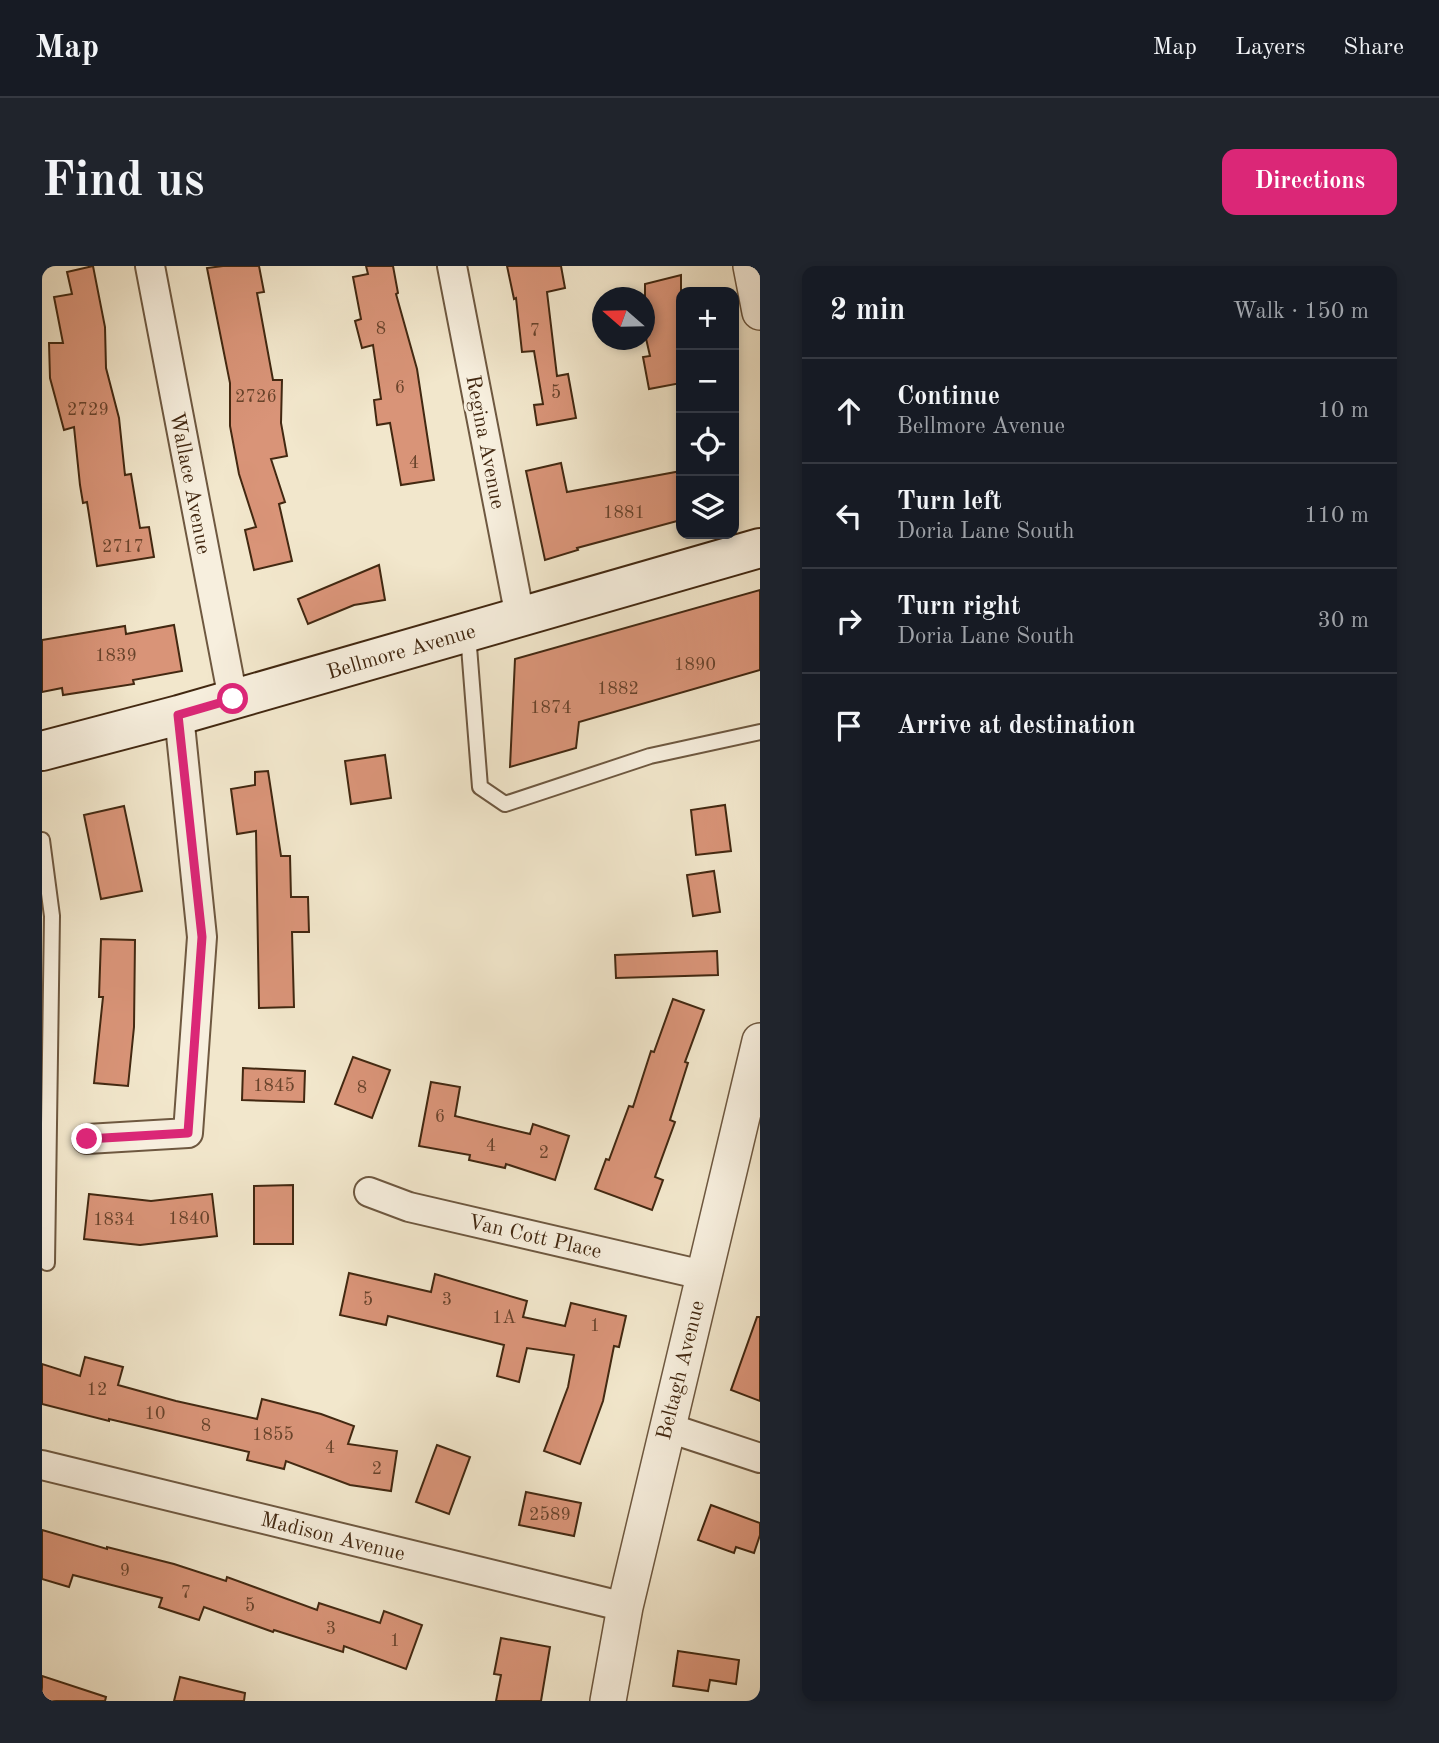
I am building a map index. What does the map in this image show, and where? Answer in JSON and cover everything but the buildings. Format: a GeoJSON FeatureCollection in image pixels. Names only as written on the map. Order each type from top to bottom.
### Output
{"type":"FeatureCollection","features":[{"type":"Feature","properties":{"kind":"main road","name":"Bellmore Avenue"},"geometry":{"type":"LineString","coordinates":[[42,751],[178,715],[760,548]]}},
{"type":"Feature","properties":{"kind":"street","name":"Wallace Avenue"},"geometry":{"type":"LineString","coordinates":[[150,266],[233,699]]}},
{"type":"Feature","properties":{"kind":"street","name":"Regina Avenue"},"geometry":{"type":"LineString","coordinates":[[452,266],[520,617]]}},
{"type":"Feature","properties":{"kind":"street"},"geometry":{"type":"LineString","coordinates":[[751,266],[760,312]]}},
{"type":"Feature","properties":{"kind":"street"},"geometry":{"type":"LineString","coordinates":[[87,1139],[188,1133],[202,937],[178,715]]}},
{"type":"Feature","properties":{"kind":"street","name":"Beltagh Avenue"},"geometry":{"type":"LineString","coordinates":[[608,1701],[625,1607],[666,1427],[760,1045]]}},
{"type":"Feature","properties":{"kind":"street","name":"Van Cott Place"},"geometry":{"type":"LineString","coordinates":[[369,1192],[409,1207],[703,1275]]}},
{"type":"Feature","properties":{"kind":"street"},"geometry":{"type":"LineString","coordinates":[[666,1427],[760,1458]]}},
{"type":"Feature","properties":{"kind":"street","name":"Madison Avenue"},"geometry":{"type":"LineString","coordinates":[[42,1465],[625,1607]]}},
{"type":"Feature","properties":{"kind":"lane"},"geometry":{"type":"LineString","coordinates":[[468,632],[480,787],[505,804],[650,756],[760,732]]}},
{"type":"Feature","properties":{"kind":"lane"},"geometry":{"type":"LineString","coordinates":[[42,840],[52,916],[47,1263]]}},
{"type":"Feature","properties":{"kind":"route"},"geometry":{"type":"LineString","coordinates":[[87,1139],[188,1133],[202,937],[178,715],[233,699]]}}]}
